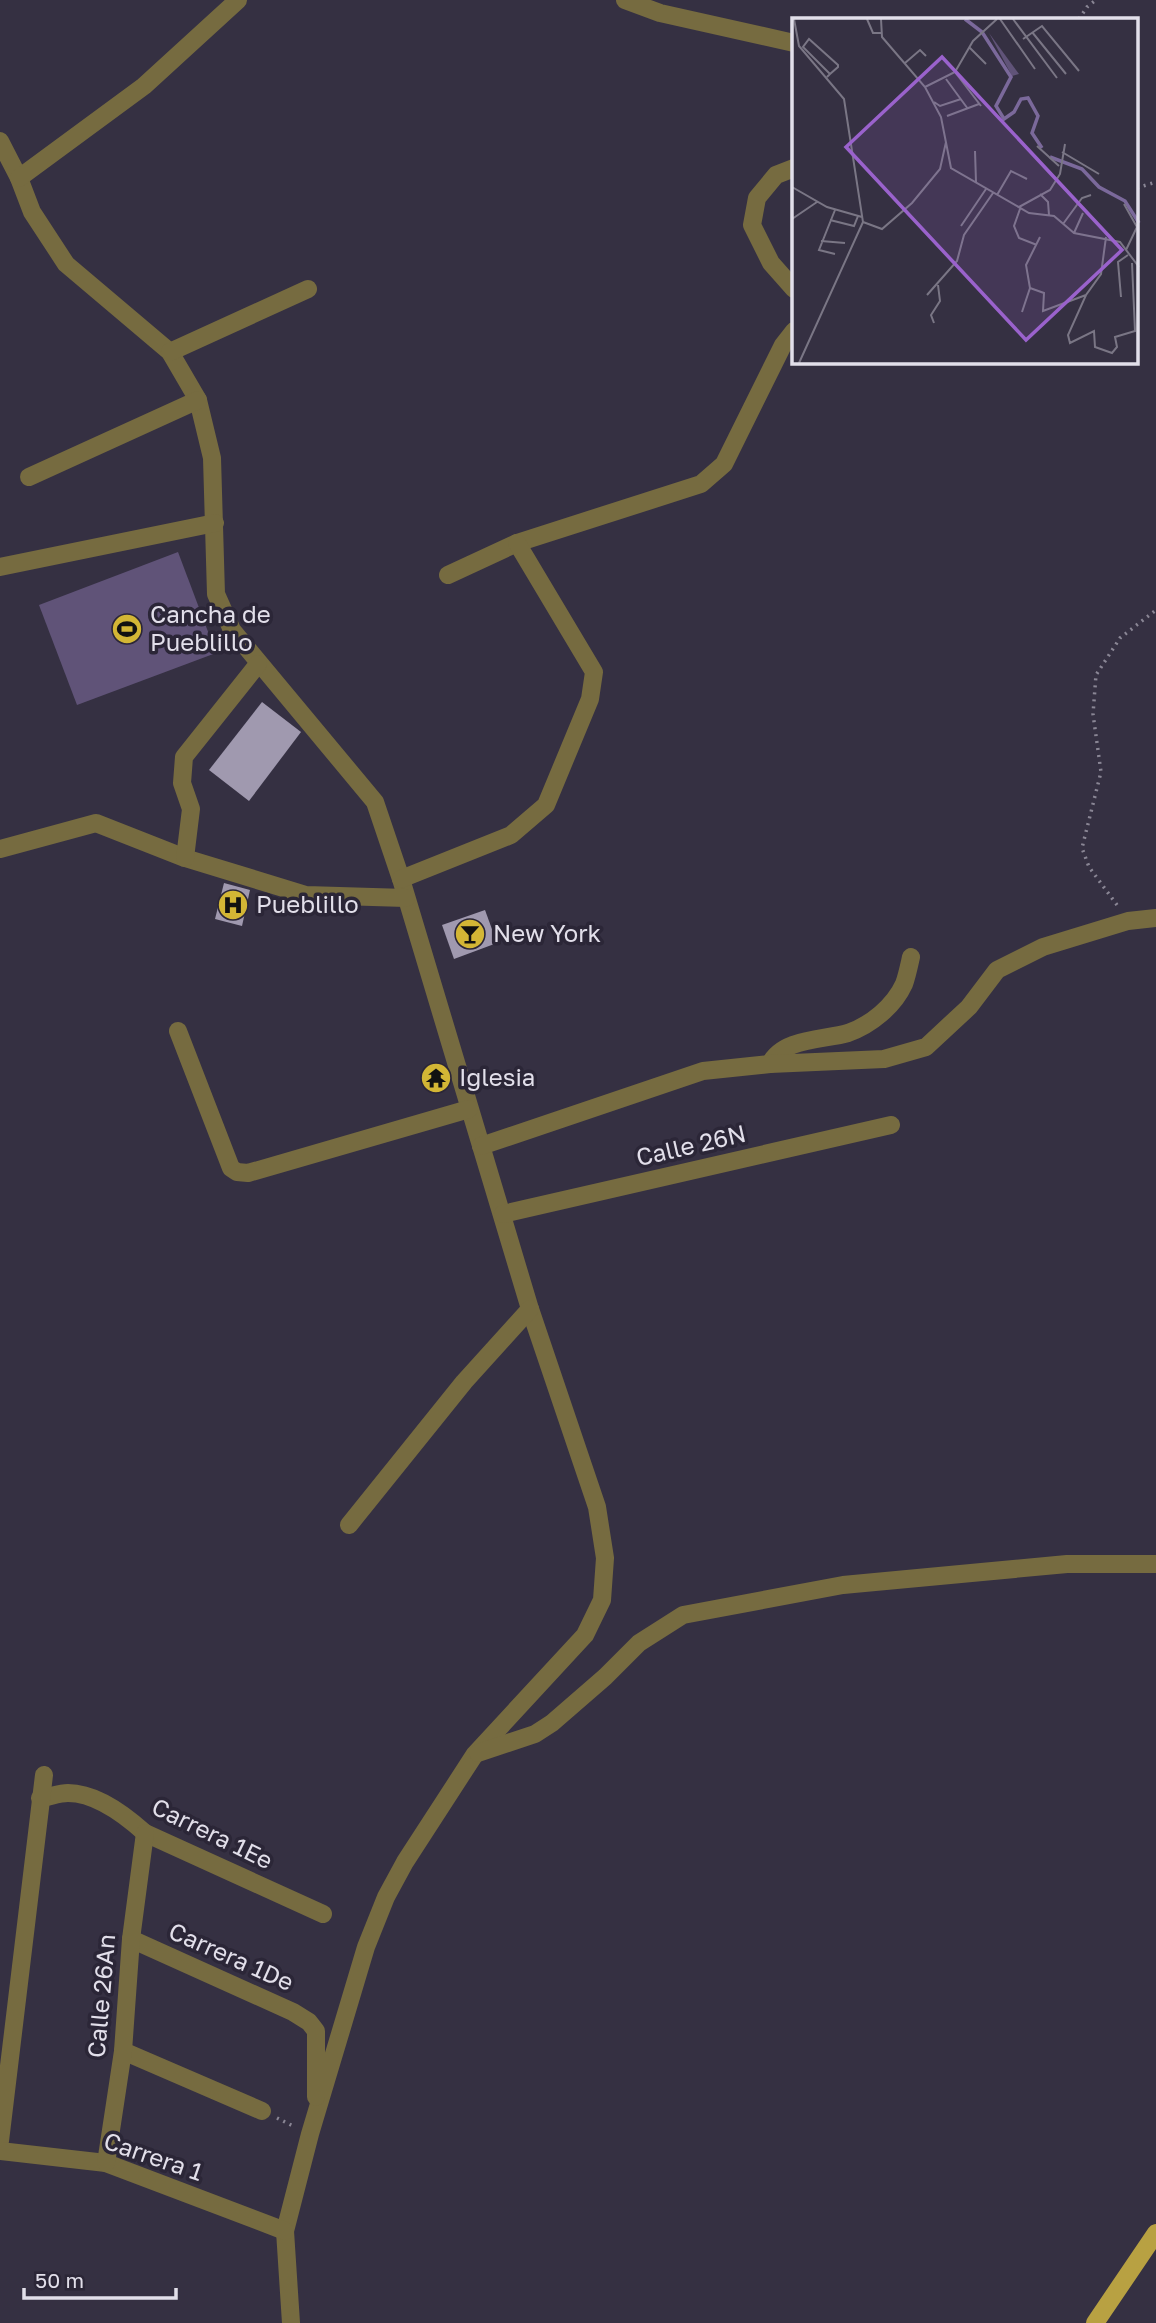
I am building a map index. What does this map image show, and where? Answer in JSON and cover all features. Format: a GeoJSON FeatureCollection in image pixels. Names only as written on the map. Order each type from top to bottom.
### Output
{"type":"FeatureCollection","features":[{"type":"Feature","properties":{"kind":"main road"},"geometry":{"type":"LineString","coordinates":[[1095,2323],[1156,2234]]}},
{"type":"Feature","properties":{"kind":"street"},"geometry":{"type":"LineString","coordinates":[[19,178],[144,86],[238,0]]}},
{"type":"Feature","properties":{"kind":"street"},"geometry":{"type":"LineString","coordinates":[[625,0],[660,13],[792,43]]}},
{"type":"Feature","properties":{"kind":"street"},"geometry":{"type":"LineString","coordinates":[[0,141],[19,178],[32,212],[66,264],[170,352],[198,400],[212,458],[216,594],[232,629],[258,664],[375,802],[401,879],[530,1308],[597,1507],[605,1558],[602,1600],[585,1635],[475,1754],[405,1862],[386,1898],[366,1947],[285,2231],[290,2323]]}},
{"type":"Feature","properties":{"kind":"street"},"geometry":{"type":"LineString","coordinates":[[792,169],[776,175],[757,198],[752,225],[771,263],[792,287]]}},
{"type":"Feature","properties":{"kind":"street"},"geometry":{"type":"LineString","coordinates":[[170,352],[308,289]]}},
{"type":"Feature","properties":{"kind":"street"},"geometry":{"type":"LineString","coordinates":[[448,575],[517,543],[701,484],[724,464],[783,345],[792,334]]}},
{"type":"Feature","properties":{"kind":"street"},"geometry":{"type":"LineString","coordinates":[[29,477],[198,400]]}},
{"type":"Feature","properties":{"kind":"street"},"geometry":{"type":"LineString","coordinates":[[0,567],[215,523]]}},
{"type":"Feature","properties":{"kind":"street"},"geometry":{"type":"LineString","coordinates":[[401,879],[511,835],[546,805],[590,699],[594,672],[517,543]]}},
{"type":"Feature","properties":{"kind":"street"},"geometry":{"type":"LineString","coordinates":[[186,858],[191,809],[182,783],[184,757],[258,664]]}},
{"type":"Feature","properties":{"kind":"street"},"geometry":{"type":"LineString","coordinates":[[0,849],[96,823],[186,858],[306,895],[406,898]]}},
{"type":"Feature","properties":{"kind":"street"},"geometry":{"type":"LineString","coordinates":[[481,1146],[703,1072],[770,1064],[884,1059],[926,1047],[969,1007],[997,970],[1043,947],[1128,921],[1156,918]]}},
{"type":"Feature","properties":{"kind":"street"},"geometry":{"type":"LineString","coordinates":[[770,1064],[775,1055],[784,1048],[849,1032],[866,1025],[890,1006],[904,984],[911,957]]}},
{"type":"Feature","properties":{"kind":"street"},"geometry":{"type":"LineString","coordinates":[[178,1031],[231,1168],[237,1172],[248,1173],[469,1109]]}},
{"type":"Feature","properties":{"kind":"street","name":"Calle 26N"},"geometry":{"type":"LineString","coordinates":[[503,1214],[891,1125]]}},
{"type":"Feature","properties":{"kind":"street"},"geometry":{"type":"LineString","coordinates":[[349,1525],[464,1382],[530,1308]]}},
{"type":"Feature","properties":{"kind":"street"},"geometry":{"type":"LineString","coordinates":[[475,1754],[535,1734],[552,1723],[639,1643],[682,1615],[843,1585],[1067,1564],[1156,1564]]}},
{"type":"Feature","properties":{"kind":"street"},"geometry":{"type":"LineString","coordinates":[[0,2141],[44,1775]]}},
{"type":"Feature","properties":{"kind":"street","name":"Carrera 1Ee"},"geometry":{"type":"LineString","coordinates":[[40,1798],[68,1793],[103,1802],[145,1833],[323,1914]]}},
{"type":"Feature","properties":{"kind":"street","name":"Calle 26An"},"geometry":{"type":"LineString","coordinates":[[106,2163],[122,2051],[131,1939],[145,1833]]}},
{"type":"Feature","properties":{"kind":"street","name":"Carrera 1De"},"geometry":{"type":"LineString","coordinates":[[131,1939],[293,2012],[309,2022],[316,2031],[313,2126]]}},
{"type":"Feature","properties":{"kind":"street"},"geometry":{"type":"LineString","coordinates":[[122,2051],[262,2111]]}},
{"type":"Feature","properties":{"kind":"street","name":"Carrera 1"},"geometry":{"type":"LineString","coordinates":[[0,2151],[106,2163],[285,2231]]}},
{"type":"Feature","properties":{"kind":"path"},"geometry":{"type":"LineString","coordinates":[[1080,18],[1096,0]]}},
{"type":"Feature","properties":{"kind":"path"},"geometry":{"type":"LineString","coordinates":[[1138,188],[1156,182]]}},
{"type":"Feature","properties":{"kind":"path"},"geometry":{"type":"LineString","coordinates":[[1128,921],[1089,867],[1082,848],[1101,772],[1093,714],[1096,675],[1120,638],[1156,610]]}},
{"type":"Feature","properties":{"kind":"path"},"geometry":{"type":"LineString","coordinates":[[262,2111],[313,2126]]}},
{"type":"Feature","properties":{"kind":"shaded area","name":"Cancha de Pueblillo"},"geometry":{"type":"Polygon","coordinates":[[[178,552],[216,653],[77,705],[39,605],[178,552]]]}},
{"type":"Feature","properties":{"kind":"building"},"geometry":{"type":"Polygon","coordinates":[[[262,702],[301,732],[249,801],[209,770],[262,702]]]}},
{"type":"Feature","properties":{"kind":"building","name":"Pueblillo"},"geometry":{"type":"Polygon","coordinates":[[[224,883],[250,890],[242,926],[215,919],[224,883]]]}},
{"type":"Feature","properties":{"kind":"building","name":"New York"},"geometry":{"type":"Polygon","coordinates":[[[485,910],[497,943],[454,959],[442,925],[485,910]]]}},
{"type":"Feature","properties":{"kind":"place","name":"Cancha de Pueblillo"},"geometry":{"type":"Point","coordinates":[127,629]}},
{"type":"Feature","properties":{"kind":"place","name":"Pueblillo"},"geometry":{"type":"Point","coordinates":[233,905]}},
{"type":"Feature","properties":{"kind":"place","name":"New York"},"geometry":{"type":"Point","coordinates":[470,934]}},
{"type":"Feature","properties":{"kind":"place","name":"Iglesia"},"geometry":{"type":"Point","coordinates":[436,1078]}}]}
